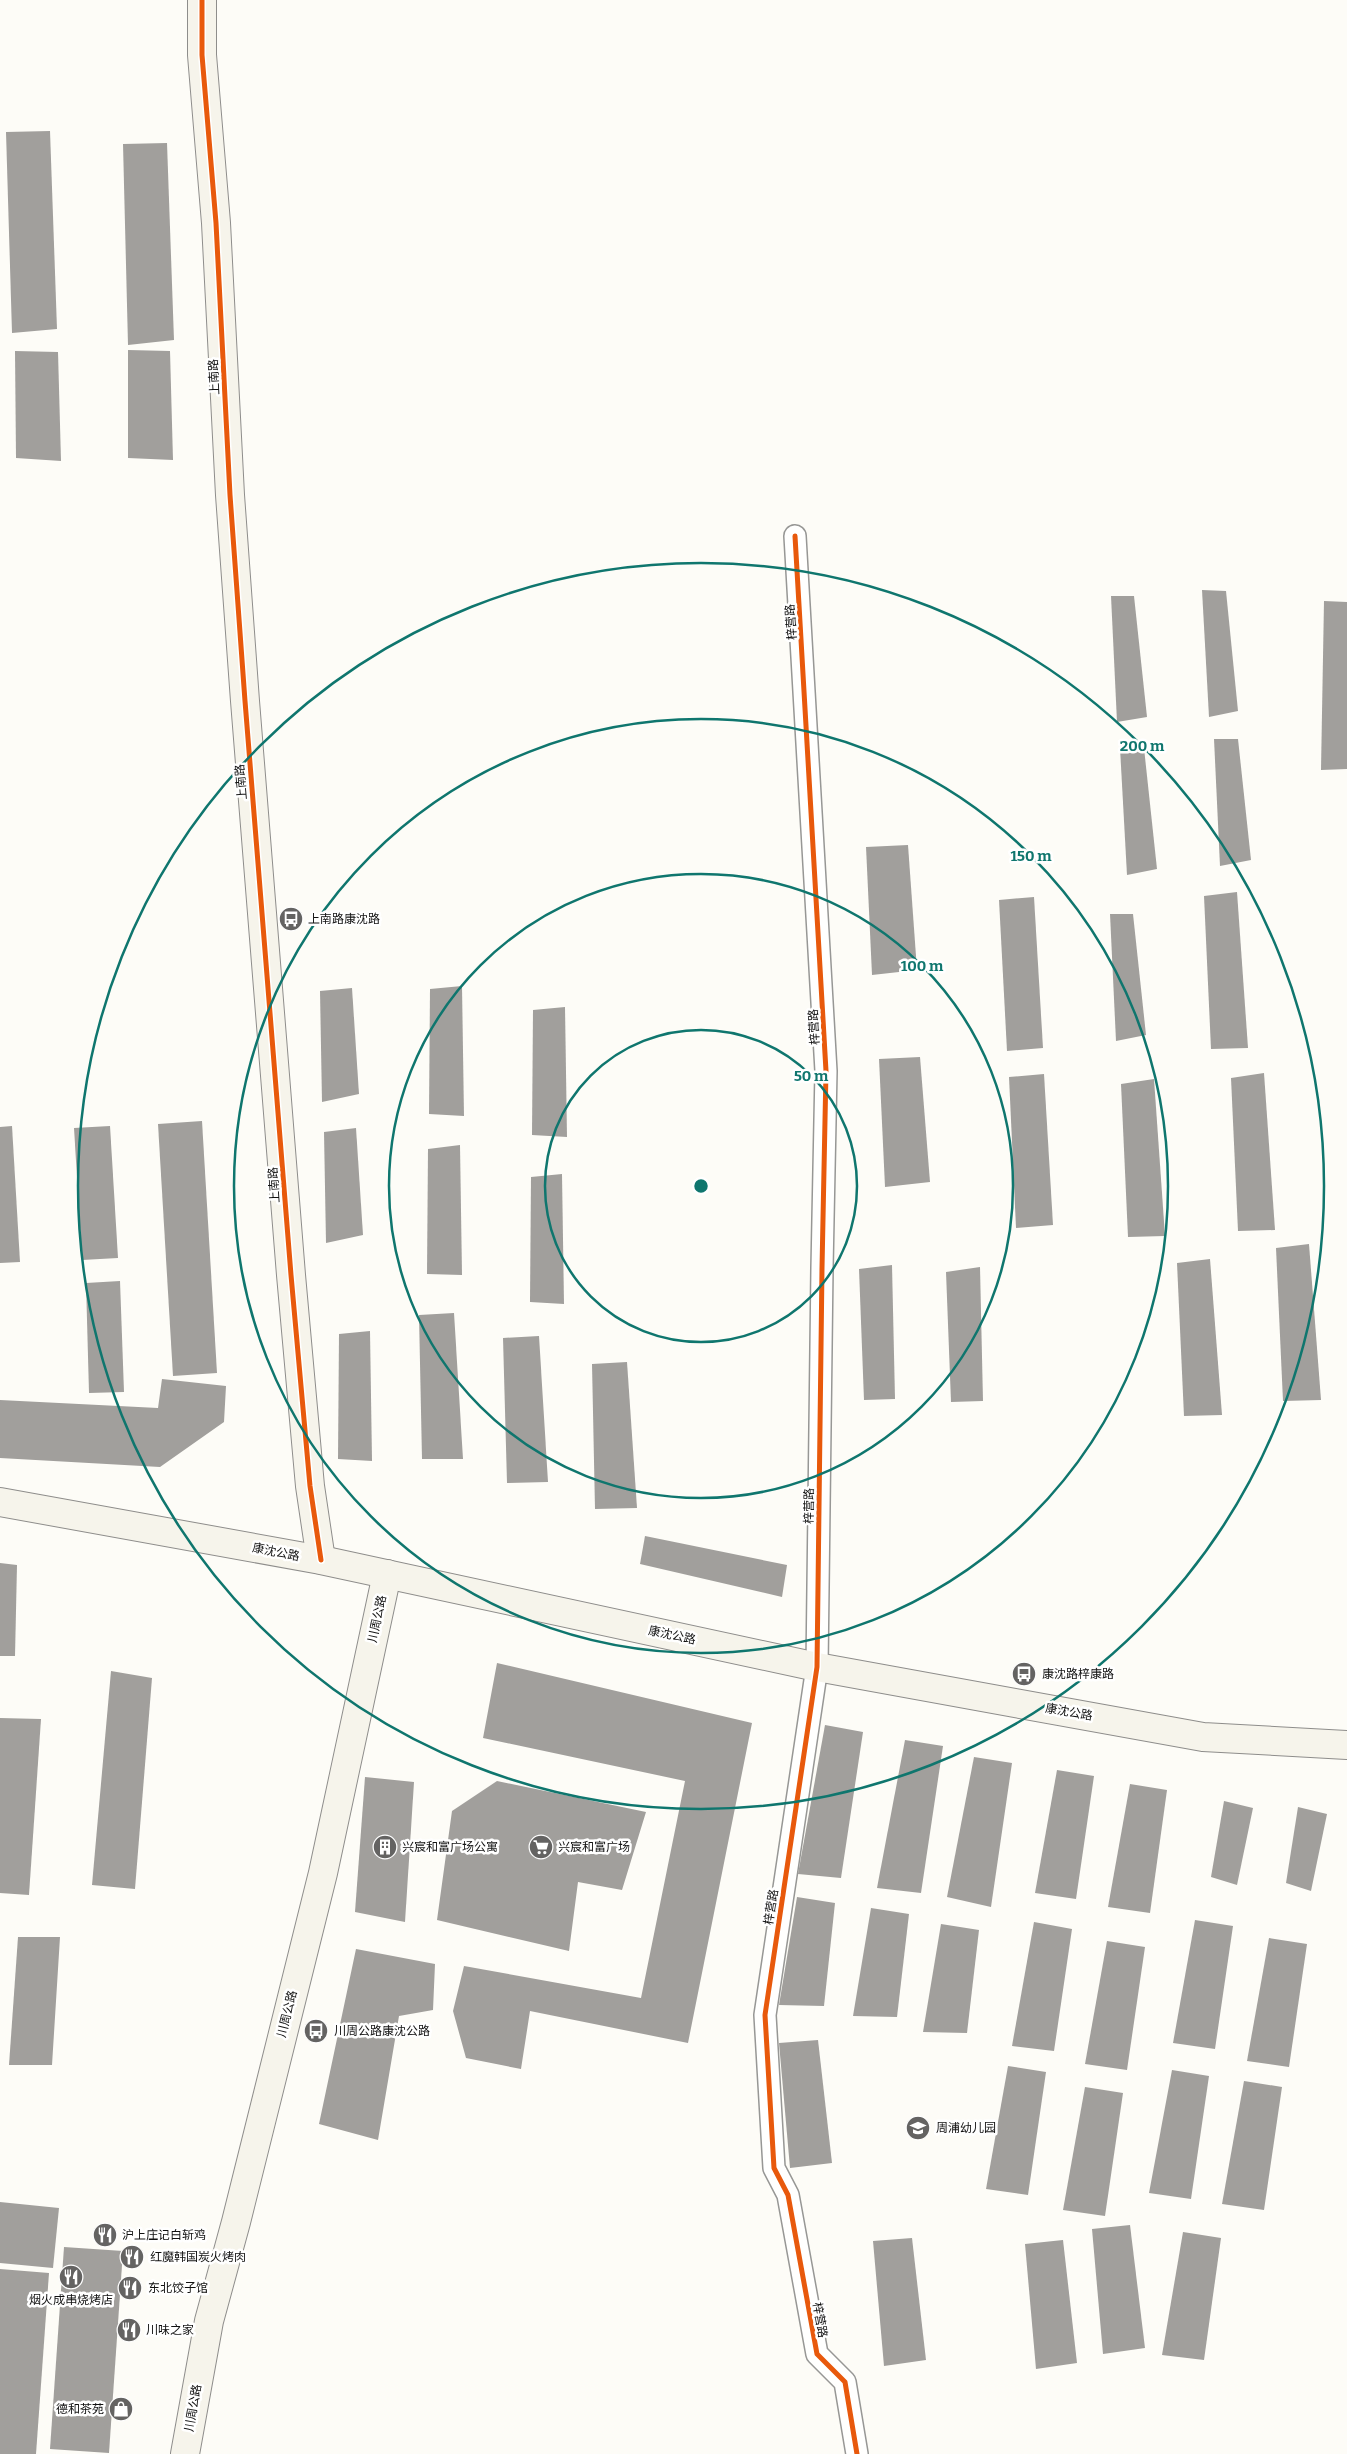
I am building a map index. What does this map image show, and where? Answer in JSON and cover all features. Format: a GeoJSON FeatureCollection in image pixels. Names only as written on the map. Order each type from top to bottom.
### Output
{"type":"FeatureCollection","features":[{"type":"Feature","properties":{"kind":"street","name":"上南路"},"geometry":{"type":"LineString","coordinates":[[202,0],[202,54],[216,223],[230,495],[244,692],[291,1275],[310,1486],[321,1560]]}},
{"type":"Feature","properties":{"kind":"street","name":"梓营路"},"geometry":{"type":"LineString","coordinates":[[795,536],[826,1071],[817,1667],[765,2015],[774,2168],[788,2195],[816,2354],[845,2382],[857,2454]]}},
{"type":"Feature","properties":{"kind":"street","name":"康沈公路"},"geometry":{"type":"LineString","coordinates":[[0,1502],[321,1560],[817,1667],[1203,1736],[1347,1745]]}},
{"type":"Feature","properties":{"kind":"street","name":"川周公路"},"geometry":{"type":"LineString","coordinates":[[185,2454],[209,2320],[236,2222],[323,1873],[387,1574]]}},
{"type":"Feature","properties":{"kind":"building"},"geometry":{"type":"Polygon","coordinates":[[[50,131],[57,329],[12,333],[6,132],[50,131]]]}},
{"type":"Feature","properties":{"kind":"building"},"geometry":{"type":"Polygon","coordinates":[[[167,143],[174,340],[128,345],[123,144],[167,143]]]}},
{"type":"Feature","properties":{"kind":"building"},"geometry":{"type":"Polygon","coordinates":[[[128,350],[170,351],[173,460],[128,458],[128,350]]]}},
{"type":"Feature","properties":{"kind":"building"},"geometry":{"type":"Polygon","coordinates":[[[15,351],[58,352],[61,461],[16,458],[15,351]]]}},
{"type":"Feature","properties":{"kind":"building"},"geometry":{"type":"Polygon","coordinates":[[[1202,590],[1226,591],[1238,711],[1209,717],[1202,590]]]}},
{"type":"Feature","properties":{"kind":"building"},"geometry":{"type":"Polygon","coordinates":[[[1111,596],[1134,596],[1147,717],[1117,722],[1111,596]]]}},
{"type":"Feature","properties":{"kind":"building"},"geometry":{"type":"Polygon","coordinates":[[[1324,601],[1347,602],[1347,769],[1321,770],[1324,601]]]}},
{"type":"Feature","properties":{"kind":"building"},"geometry":{"type":"Polygon","coordinates":[[[1214,739],[1238,739],[1251,860],[1220,866],[1214,739]]]}},
{"type":"Feature","properties":{"kind":"building"},"geometry":{"type":"Polygon","coordinates":[[[1120,748],[1144,748],[1157,869],[1127,875],[1120,748]]]}},
{"type":"Feature","properties":{"kind":"building"},"geometry":{"type":"Polygon","coordinates":[[[908,845],[917,970],[872,975],[866,847],[908,845]]]}},
{"type":"Feature","properties":{"kind":"building"},"geometry":{"type":"Polygon","coordinates":[[[1237,892],[1248,1048],[1211,1049],[1204,896],[1237,892]]]}},
{"type":"Feature","properties":{"kind":"building"},"geometry":{"type":"Polygon","coordinates":[[[1034,897],[1043,1048],[1007,1051],[999,900],[1034,897]]]}},
{"type":"Feature","properties":{"kind":"building"},"geometry":{"type":"Polygon","coordinates":[[[1110,914],[1133,914],[1146,1035],[1116,1041],[1110,914]]]}},
{"type":"Feature","properties":{"kind":"building"},"geometry":{"type":"Polygon","coordinates":[[[462,986],[464,1116],[429,1114],[430,989],[462,986]]]}},
{"type":"Feature","properties":{"kind":"building"},"geometry":{"type":"Polygon","coordinates":[[[352,988],[359,1094],[322,1102],[320,991],[352,988]]]}},
{"type":"Feature","properties":{"kind":"building"},"geometry":{"type":"Polygon","coordinates":[[[565,1007],[567,1137],[532,1135],[533,1010],[565,1007]]]}},
{"type":"Feature","properties":{"kind":"building"},"geometry":{"type":"Polygon","coordinates":[[[920,1057],[930,1182],[885,1187],[879,1059],[920,1057]]]}},
{"type":"Feature","properties":{"kind":"building"},"geometry":{"type":"Polygon","coordinates":[[[1264,1073],[1275,1230],[1238,1231],[1231,1078],[1264,1073]]]}},
{"type":"Feature","properties":{"kind":"building"},"geometry":{"type":"Polygon","coordinates":[[[1044,1074],[1053,1225],[1016,1228],[1009,1077],[1044,1074]]]}},
{"type":"Feature","properties":{"kind":"building"},"geometry":{"type":"Polygon","coordinates":[[[1154,1079],[1165,1236],[1128,1237],[1121,1084],[1154,1079]]]}},
{"type":"Feature","properties":{"kind":"building"},"geometry":{"type":"Polygon","coordinates":[[[202,1121],[217,1373],[173,1376],[158,1124],[202,1121]]]}},
{"type":"Feature","properties":{"kind":"building"},"geometry":{"type":"Polygon","coordinates":[[[12,1126],[20,1262],[0,1263],[0,1127],[12,1126]]]}},
{"type":"Feature","properties":{"kind":"building"},"geometry":{"type":"Polygon","coordinates":[[[110,1126],[118,1258],[82,1260],[74,1128],[110,1126]]]}},
{"type":"Feature","properties":{"kind":"building"},"geometry":{"type":"Polygon","coordinates":[[[356,1128],[363,1235],[326,1243],[324,1132],[356,1128]]]}},
{"type":"Feature","properties":{"kind":"building"},"geometry":{"type":"Polygon","coordinates":[[[460,1145],[462,1275],[427,1274],[428,1149],[460,1145]]]}},
{"type":"Feature","properties":{"kind":"building"},"geometry":{"type":"Polygon","coordinates":[[[562,1174],[564,1304],[530,1302],[531,1177],[562,1174]]]}},
{"type":"Feature","properties":{"kind":"building"},"geometry":{"type":"Polygon","coordinates":[[[1309,1244],[1321,1400],[1283,1401],[1276,1248],[1309,1244]]]}},
{"type":"Feature","properties":{"kind":"building"},"geometry":{"type":"Polygon","coordinates":[[[1210,1259],[1222,1415],[1184,1416],[1177,1263],[1210,1259]]]}},
{"type":"Feature","properties":{"kind":"building"},"geometry":{"type":"Polygon","coordinates":[[[892,1265],[895,1399],[864,1400],[859,1269],[892,1265]]]}},
{"type":"Feature","properties":{"kind":"building"},"geometry":{"type":"Polygon","coordinates":[[[980,1267],[983,1401],[951,1402],[946,1272],[980,1267]]]}},
{"type":"Feature","properties":{"kind":"building"},"geometry":{"type":"Polygon","coordinates":[[[120,1281],[124,1392],[89,1393],[86,1283],[120,1281]]]}},
{"type":"Feature","properties":{"kind":"building"},"geometry":{"type":"Polygon","coordinates":[[[454,1313],[463,1459],[422,1459],[419,1315],[454,1313]]]}},
{"type":"Feature","properties":{"kind":"building"},"geometry":{"type":"Polygon","coordinates":[[[370,1331],[372,1461],[338,1459],[339,1334],[370,1331]]]}},
{"type":"Feature","properties":{"kind":"building"},"geometry":{"type":"Polygon","coordinates":[[[539,1336],[548,1482],[507,1483],[503,1338],[539,1336]]]}},
{"type":"Feature","properties":{"kind":"building"},"geometry":{"type":"Polygon","coordinates":[[[627,1362],[637,1508],[595,1509],[592,1364],[627,1362]]]}},
{"type":"Feature","properties":{"kind":"building"},"geometry":{"type":"Polygon","coordinates":[[[162,1379],[226,1386],[224,1422],[160,1467],[0,1458],[0,1400],[158,1408],[162,1379]]]}},
{"type":"Feature","properties":{"kind":"building"},"geometry":{"type":"Polygon","coordinates":[[[645,1536],[787,1565],[782,1597],[640,1564],[645,1536]]]}},
{"type":"Feature","properties":{"kind":"building"},"geometry":{"type":"Polygon","coordinates":[[[0,1563],[17,1565],[15,1656],[0,1656],[0,1563]]]}},
{"type":"Feature","properties":{"kind":"building"},"geometry":{"type":"Polygon","coordinates":[[[497,1663],[752,1723],[688,2043],[530,2011],[521,2069],[466,2058],[453,2011],[464,1966],[641,1998],[685,1781],[483,1738],[497,1663]]]}},
{"type":"Feature","properties":{"kind":"building"},"geometry":{"type":"Polygon","coordinates":[[[111,1671],[152,1678],[135,1889],[92,1885],[111,1671]]]}},
{"type":"Feature","properties":{"kind":"building"},"geometry":{"type":"Polygon","coordinates":[[[0,1718],[41,1719],[29,1895],[0,1893],[0,1718]]]}},
{"type":"Feature","properties":{"kind":"building"},"geometry":{"type":"Polygon","coordinates":[[[825,1725],[863,1732],[841,1878],[798,1874],[825,1725]]]}},
{"type":"Feature","properties":{"kind":"building"},"geometry":{"type":"Polygon","coordinates":[[[905,1740],[943,1746],[921,1893],[877,1888],[905,1740]]]}},
{"type":"Feature","properties":{"kind":"building"},"geometry":{"type":"Polygon","coordinates":[[[974,1757],[1012,1763],[991,1907],[947,1897],[974,1757]]]}},
{"type":"Feature","properties":{"kind":"building"},"geometry":{"type":"Polygon","coordinates":[[[1057,1770],[1094,1776],[1076,1899],[1035,1893],[1057,1770]]]}},
{"type":"Feature","properties":{"kind":"building","name":"兴宸和富广场公寓"},"geometry":{"type":"Polygon","coordinates":[[[365,1777],[414,1782],[405,1922],[355,1912],[365,1777]]]}},
{"type":"Feature","properties":{"kind":"building","name":"兴宸和富广场"},"geometry":{"type":"Polygon","coordinates":[[[497,1781],[646,1812],[622,1890],[578,1882],[569,1951],[437,1920],[452,1811],[497,1781]]]}},
{"type":"Feature","properties":{"kind":"building"},"geometry":{"type":"Polygon","coordinates":[[[1130,1784],[1167,1790],[1150,1913],[1108,1907],[1130,1784]]]}},
{"type":"Feature","properties":{"kind":"building"},"geometry":{"type":"Polygon","coordinates":[[[1224,1801],[1253,1808],[1237,1885],[1211,1877],[1224,1801]]]}},
{"type":"Feature","properties":{"kind":"building"},"geometry":{"type":"Polygon","coordinates":[[[1298,1807],[1327,1814],[1311,1891],[1286,1883],[1298,1807]]]}},
{"type":"Feature","properties":{"kind":"building"},"geometry":{"type":"Polygon","coordinates":[[[797,1897],[835,1903],[824,2006],[779,2005],[797,1897]]]}},
{"type":"Feature","properties":{"kind":"building"},"geometry":{"type":"Polygon","coordinates":[[[871,1908],[909,1914],[897,2017],[853,2016],[871,1908]]]}},
{"type":"Feature","properties":{"kind":"building"},"geometry":{"type":"Polygon","coordinates":[[[1195,1920],[1233,1926],[1215,2049],[1173,2043],[1195,1920]]]}},
{"type":"Feature","properties":{"kind":"building"},"geometry":{"type":"Polygon","coordinates":[[[1034,1922],[1072,1929],[1054,2051],[1012,2046],[1034,1922]]]}},
{"type":"Feature","properties":{"kind":"building"},"geometry":{"type":"Polygon","coordinates":[[[941,1924],[979,1930],[967,2033],[923,2032],[941,1924]]]}},
{"type":"Feature","properties":{"kind":"building"},"geometry":{"type":"Polygon","coordinates":[[[18,1937],[60,1937],[52,2065],[9,2065],[18,1937]]]}},
{"type":"Feature","properties":{"kind":"building"},"geometry":{"type":"Polygon","coordinates":[[[1269,1938],[1307,1944],[1289,2067],[1247,2061],[1269,1938]]]}},
{"type":"Feature","properties":{"kind":"building"},"geometry":{"type":"Polygon","coordinates":[[[1107,1941],[1145,1947],[1127,2070],[1085,2064],[1107,1941]]]}},
{"type":"Feature","properties":{"kind":"building"},"geometry":{"type":"Polygon","coordinates":[[[356,1949],[435,1964],[433,2010],[399,2016],[378,2140],[319,2124],[356,1949]]]}},
{"type":"Feature","properties":{"kind":"building"},"geometry":{"type":"Polygon","coordinates":[[[818,2040],[832,2163],[790,2168],[779,2043],[818,2040]]]}},
{"type":"Feature","properties":{"kind":"building"},"geometry":{"type":"Polygon","coordinates":[[[1008,2066],[1046,2072],[1028,2195],[986,2189],[1008,2066]]]}},
{"type":"Feature","properties":{"kind":"building"},"geometry":{"type":"Polygon","coordinates":[[[1172,2070],[1209,2076],[1191,2199],[1149,2193],[1172,2070]]]}},
{"type":"Feature","properties":{"kind":"building"},"geometry":{"type":"Polygon","coordinates":[[[1244,2081],[1282,2087],[1264,2210],[1222,2204],[1244,2081]]]}},
{"type":"Feature","properties":{"kind":"building"},"geometry":{"type":"Polygon","coordinates":[[[1085,2087],[1123,2093],[1105,2216],[1063,2210],[1085,2087]]]}},
{"type":"Feature","properties":{"kind":"building"},"geometry":{"type":"Polygon","coordinates":[[[0,2202],[59,2208],[53,2268],[0,2263],[0,2202]]]}},
{"type":"Feature","properties":{"kind":"building"},"geometry":{"type":"Polygon","coordinates":[[[1130,2225],[1145,2348],[1103,2354],[1092,2229],[1130,2225]]]}},
{"type":"Feature","properties":{"kind":"building"},"geometry":{"type":"Polygon","coordinates":[[[1183,2232],[1221,2238],[1204,2360],[1162,2355],[1183,2232]]]}},
{"type":"Feature","properties":{"kind":"building"},"geometry":{"type":"Polygon","coordinates":[[[912,2238],[926,2360],[884,2366],[873,2241],[912,2238]]]}},
{"type":"Feature","properties":{"kind":"building"},"geometry":{"type":"Polygon","coordinates":[[[1063,2240],[1077,2363],[1036,2369],[1025,2244],[1063,2240]]]}},
{"type":"Feature","properties":{"kind":"building"},"geometry":{"type":"Polygon","coordinates":[[[64,2247],[123,2251],[109,2453],[50,2449],[64,2247]]]}},
{"type":"Feature","properties":{"kind":"building"},"geometry":{"type":"Polygon","coordinates":[[[0,2269],[49,2273],[36,2454],[0,2454],[0,2269]]]}},
{"type":"Feature","properties":{"kind":"cycle path"},"geometry":{"type":"LineString","coordinates":[[202,0],[202,55],[216,223],[230,495],[245,701],[291,1275],[310,1486],[321,1560]]}},
{"type":"Feature","properties":{"kind":"cycle path"},"geometry":{"type":"LineString","coordinates":[[795,536],[826,1071],[817,1667],[765,2015],[774,2168],[788,2195],[817,2354],[845,2382],[857,2454]]}},
{"type":"Feature","properties":{"kind":"place","name":"上南路康沈路"},"geometry":{"type":"Point","coordinates":[291,919]}},
{"type":"Feature","properties":{"kind":"place","name":"康沈路梓康路"},"geometry":{"type":"Point","coordinates":[1024,1674]}},
{"type":"Feature","properties":{"kind":"place","name":"兴宸和富广场公寓"},"geometry":{"type":"Point","coordinates":[385,1847]}},
{"type":"Feature","properties":{"kind":"place","name":"兴宸和富广场"},"geometry":{"type":"Point","coordinates":[541,1847]}},
{"type":"Feature","properties":{"kind":"place","name":"川周公路康沈公路"},"geometry":{"type":"Point","coordinates":[316,2031]}},
{"type":"Feature","properties":{"kind":"place","name":"周浦幼儿园"},"geometry":{"type":"Point","coordinates":[918,2128]}},
{"type":"Feature","properties":{"kind":"place","name":"沪上庄记白斩鸡"},"geometry":{"type":"Point","coordinates":[105,2235]}},
{"type":"Feature","properties":{"kind":"place","name":"红魔韩国炭火烤肉"},"geometry":{"type":"Point","coordinates":[132,2257]}},
{"type":"Feature","properties":{"kind":"place","name":"烟火成串烧烤店"},"geometry":{"type":"Point","coordinates":[71,2277]}},
{"type":"Feature","properties":{"kind":"place","name":"东北饺子馆"},"geometry":{"type":"Point","coordinates":[130,2288]}},
{"type":"Feature","properties":{"kind":"place","name":"川味之家"},"geometry":{"type":"Point","coordinates":[129,2330]}},
{"type":"Feature","properties":{"kind":"place","name":"德和茶苑"},"geometry":{"type":"Point","coordinates":[121,2409]}}]}
